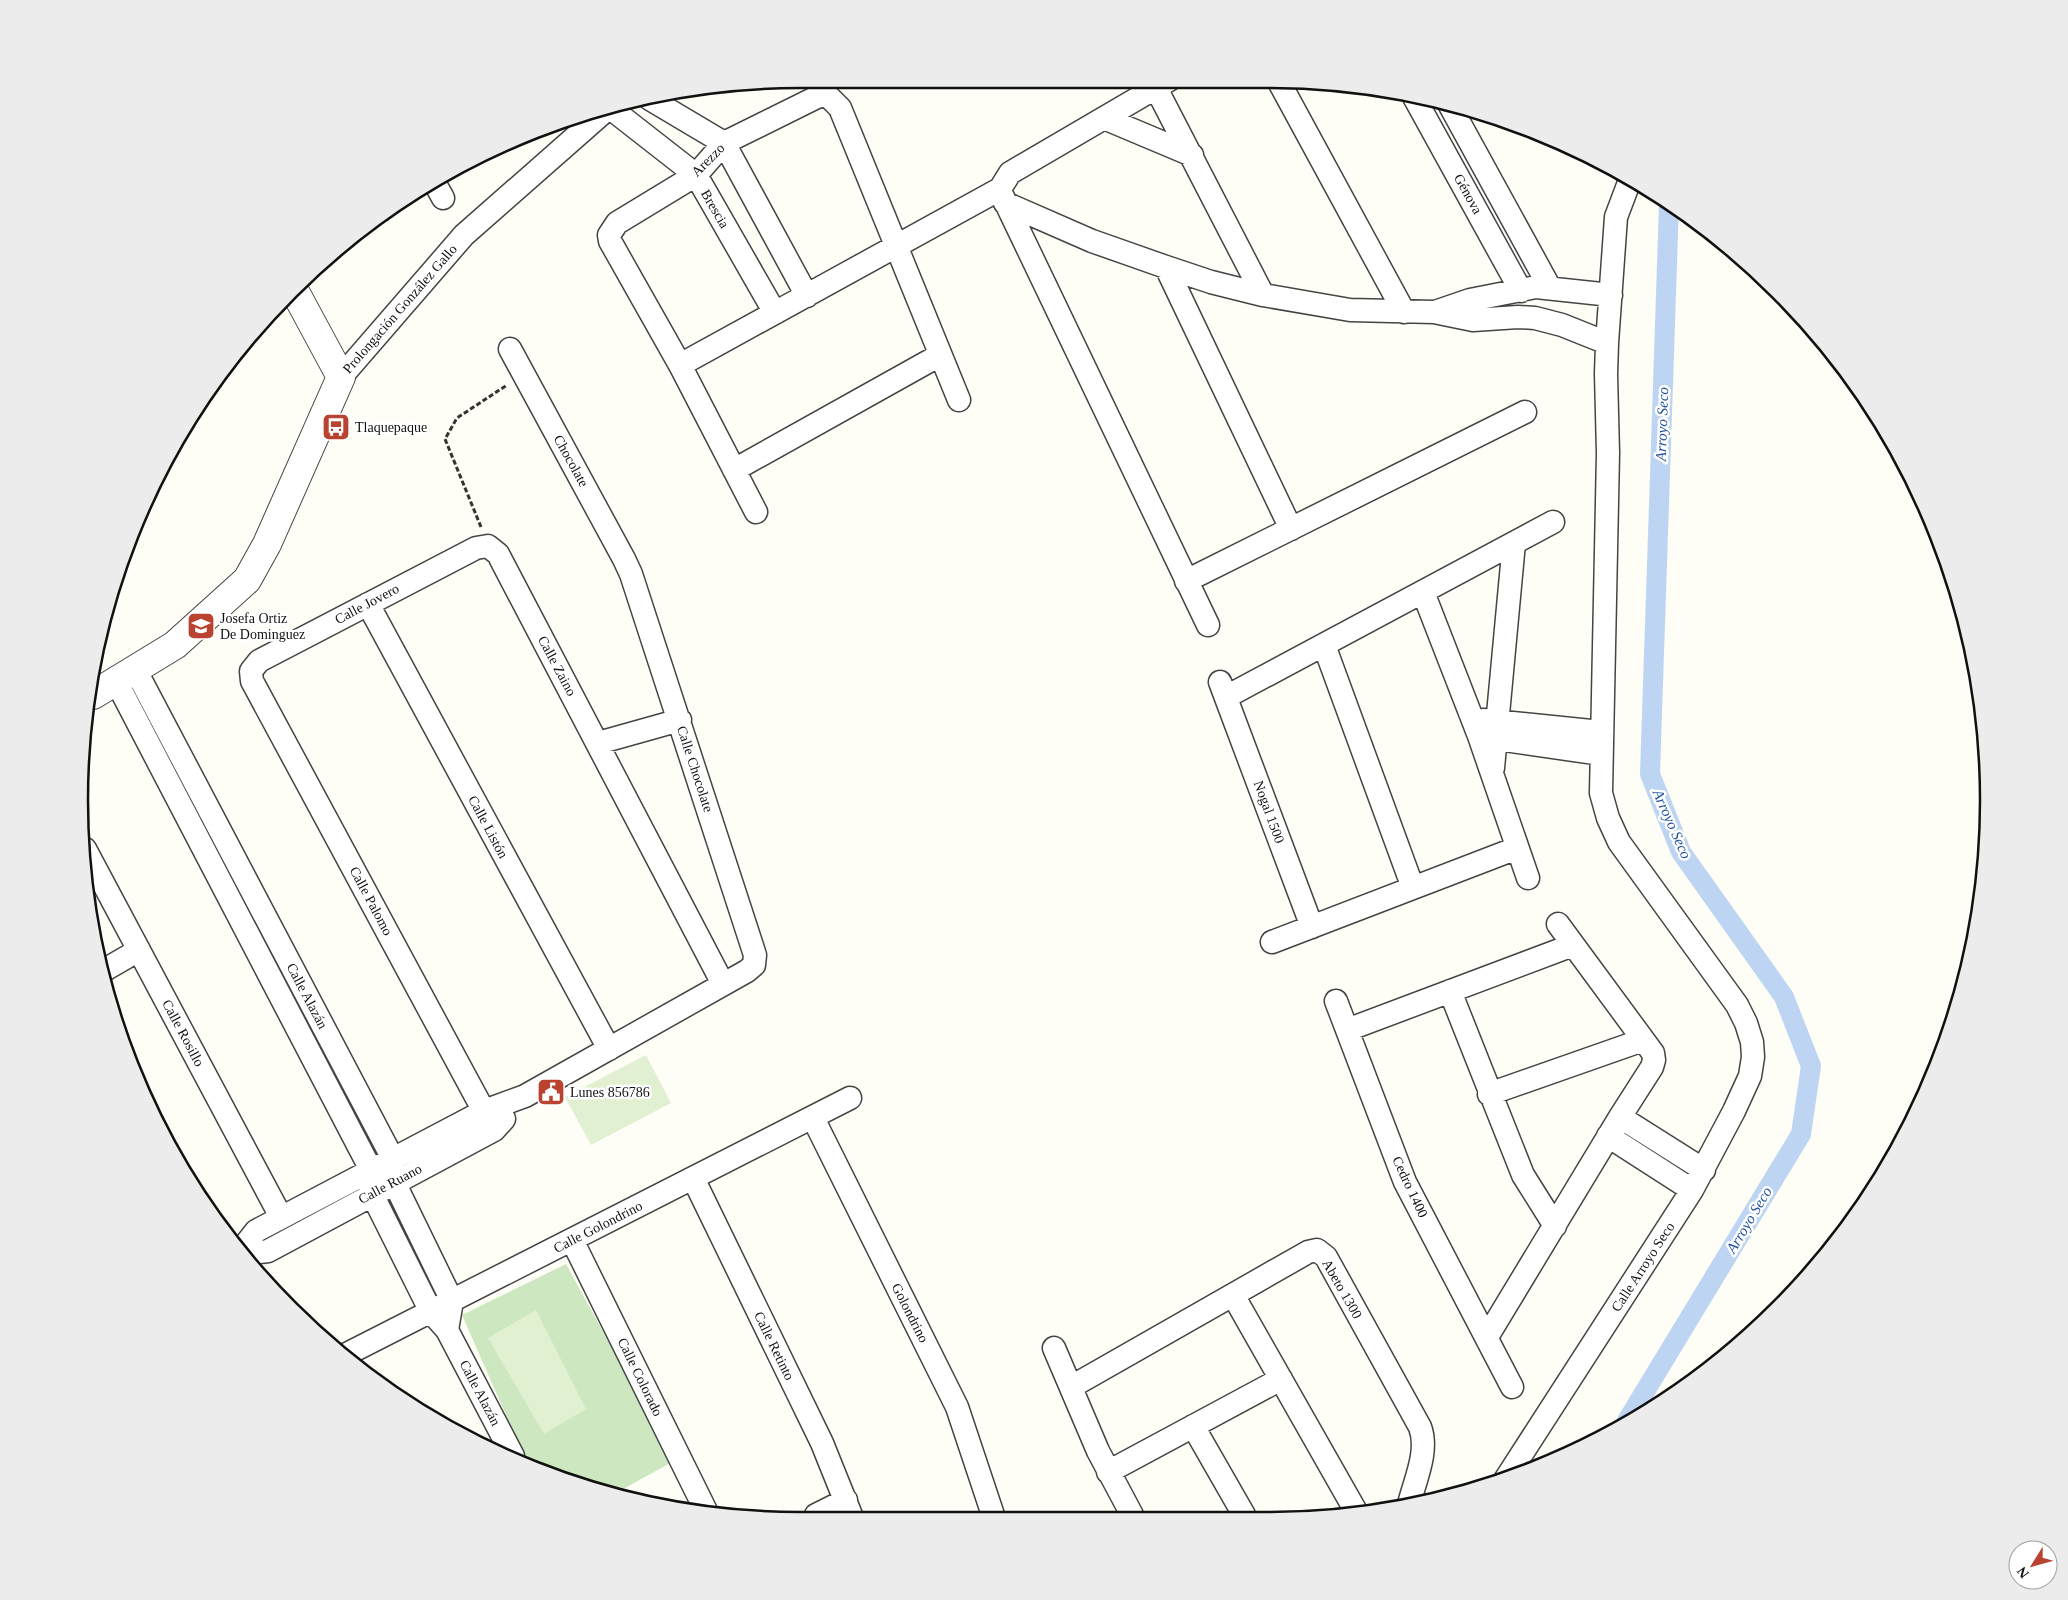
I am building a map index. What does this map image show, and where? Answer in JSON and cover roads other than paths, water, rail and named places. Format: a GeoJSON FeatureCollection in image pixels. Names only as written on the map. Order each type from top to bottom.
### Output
{"type":"FeatureCollection","features":[{"type":"Feature","properties":{"kind":"street"},"geometry":{"type":"LineString","coordinates":[[1156,88],[1010,173],[1003,196],[1208,625]]}},
{"type":"Feature","properties":{"kind":"street"},"geometry":{"type":"LineString","coordinates":[[1165,88],[1192,155],[1263,295]]}},
{"type":"Feature","properties":{"kind":"street"},"geometry":{"type":"LineString","coordinates":[[1283,88],[1404,312]]}},
{"type":"Feature","properties":{"kind":"street","name":"Arezzo"},"geometry":{"type":"LineString","coordinates":[[756,512],[680,365],[610,241],[609,235],[617,223],[696,176],[724,142],[827,95],[840,108],[898,246],[959,400]]}},
{"type":"Feature","properties":{"kind":"street"},"geometry":{"type":"LineString","coordinates":[[657,102],[724,142],[807,296]]}},
{"type":"Feature","properties":{"kind":"street","name":"Génova"},"geometry":{"type":"LineString","coordinates":[[1418,104],[1521,291]]}},
{"type":"Feature","properties":{"kind":"street","name":"Brescia"},"geometry":{"type":"LineString","coordinates":[[619,111],[696,176],[775,313]]}},
{"type":"Feature","properties":{"kind":"street","name":"Génova"},"geometry":{"type":"LineString","coordinates":[[1453,112],[1550,288]]}},
{"type":"Feature","properties":{"kind":"street","name":"Prolongación González Gallo"},"geometry":{"type":"LineString","coordinates":[[96,693],[176,645],[247,580],[267,544],[341,377],[464,235],[598,117]]}},
{"type":"Feature","properties":{"kind":"street"},"geometry":{"type":"LineString","coordinates":[[1104,118],[1192,155]]}},
{"type":"Feature","properties":{"kind":"street"},"geometry":{"type":"LineString","coordinates":[[1436,137],[1460,125]]}},
{"type":"Feature","properties":{"kind":"street"},"geometry":{"type":"LineString","coordinates":[[1486,729],[1601,754],[1608,453],[1607,343],[1616,216],[1628,185]]}},
{"type":"Feature","properties":{"kind":"street"},"geometry":{"type":"LineString","coordinates":[[680,365],[898,246],[1003,196]]}},
{"type":"Feature","properties":{"kind":"street"},"geometry":{"type":"LineString","coordinates":[[1003,196],[1092,240],[1211,282],[1263,295],[1350,310],[1434,312],[1473,320],[1518,316],[1535,318],[1562,325],[1607,343]]}},
{"type":"Feature","properties":{"kind":"street"},"geometry":{"type":"LineString","coordinates":[[1166,267],[1291,529]]}},
{"type":"Feature","properties":{"kind":"street"},"geometry":{"type":"LineString","coordinates":[[1434,312],[1470,300],[1536,287],[1611,295]]}},
{"type":"Feature","properties":{"kind":"street"},"geometry":{"type":"LineString","coordinates":[[297,295],[341,377]]}},
{"type":"Feature","properties":{"kind":"street","name":"Chocolate"},"geometry":{"type":"LineString","coordinates":[[510,349],[624,559],[630,574]]}},
{"type":"Feature","properties":{"kind":"street"},"geometry":{"type":"LineString","coordinates":[[734,470],[940,355]]}},
{"type":"Feature","properties":{"kind":"street"},"geometry":{"type":"LineString","coordinates":[[1186,581],[1525,412]]}},
{"type":"Feature","properties":{"kind":"street","name":"Nogal 1500"},"geometry":{"type":"LineString","coordinates":[[1312,927],[1223,689],[1324,645],[1553,522]]}},
{"type":"Feature","properties":{"kind":"street"},"geometry":{"type":"LineString","coordinates":[[1514,543],[1486,729],[1492,777],[1528,878]]}},
{"type":"Feature","properties":{"kind":"street","name":"Calle Jovero"},"geometry":{"type":"LineString","coordinates":[[251,671],[259,661],[476,548],[488,546]]}},
{"type":"Feature","properties":{"kind":"street","name":"Calle Zaino"},"geometry":{"type":"LineString","coordinates":[[488,546],[498,554],[723,984]]}},
{"type":"Feature","properties":{"kind":"street","name":"Calle Chocolate"},"geometry":{"type":"LineString","coordinates":[[630,574],[680,720],[755,955],[754,965]]}},
{"type":"Feature","properties":{"kind":"street"},"geometry":{"type":"LineString","coordinates":[[1422,592],[1486,729]]}},
{"type":"Feature","properties":{"kind":"street","name":"Calle Listón"},"geometry":{"type":"LineString","coordinates":[[368,604],[609,1049]]}},
{"type":"Feature","properties":{"kind":"street"},"geometry":{"type":"LineString","coordinates":[[1324,645],[1413,888]]}},
{"type":"Feature","properties":{"kind":"street","name":"Calle Palomo"},"geometry":{"type":"LineString","coordinates":[[251,671],[252,681],[489,1120]]}},
{"type":"Feature","properties":{"kind":"street","name":"Calle Alazán"},"geometry":{"type":"LineString","coordinates":[[125,675],[393,1159],[394,1182],[452,1301]]}},
{"type":"Feature","properties":{"kind":"street","name":"Calle Alazán"},"geometry":{"type":"LineString","coordinates":[[125,675],[372,1170],[372,1194],[431,1312],[447,1330],[510,1450]]}},
{"type":"Feature","properties":{"kind":"street"},"geometry":{"type":"LineString","coordinates":[[598,743],[680,720]]}},
{"type":"Feature","properties":{"kind":"street"},"geometry":{"type":"LineString","coordinates":[[1486,729],[1601,732]]}},
{"type":"Feature","properties":{"kind":"street","name":"Calle Arroyo Seco"},"geometry":{"type":"LineString","coordinates":[[1512,1469],[1704,1170],[1750,1076],[1753,1057],[1752,1042],[1746,1023],[1737,1005],[1619,842],[1608,818],[1600,793],[1601,754]]}},
{"type":"Feature","properties":{"kind":"street"},"geometry":{"type":"LineString","coordinates":[[1272,942],[1517,848]]}},
{"type":"Feature","properties":{"kind":"street","name":"Calle Rosillo"},"geometry":{"type":"LineString","coordinates":[[90,859],[282,1217]]}},
{"type":"Feature","properties":{"kind":"street"},"geometry":{"type":"LineString","coordinates":[[1487,1337],[1614,1126],[1652,1067],[1654,1060],[1652,1053],[1643,1040],[1558,924]]}},
{"type":"Feature","properties":{"kind":"street"},"geometry":{"type":"LineString","coordinates":[[1347,1030],[1574,945]]}},
{"type":"Feature","properties":{"kind":"street"},"geometry":{"type":"LineString","coordinates":[[108,968],[139,950]]}},
{"type":"Feature","properties":{"kind":"street","name":"Calle Ruano"},"geometry":{"type":"LineString","coordinates":[[250,1253],[268,1251],[394,1182],[525,1096],[747,971],[754,965]]}},
{"type":"Feature","properties":{"kind":"street"},"geometry":{"type":"LineString","coordinates":[[1450,991],[1489,1094],[1523,1175],[1555,1226]]}},
{"type":"Feature","properties":{"kind":"street","name":"Cedro 1400"},"geometry":{"type":"LineString","coordinates":[[1336,1001],[1405,1182],[1512,1387]]}},
{"type":"Feature","properties":{"kind":"street"},"geometry":{"type":"LineString","coordinates":[[1489,1094],[1643,1040]]}},
{"type":"Feature","properties":{"kind":"street","name":"Calle Golondrino"},"geometry":{"type":"LineString","coordinates":[[350,1352],[850,1098]]}},
{"type":"Feature","properties":{"kind":"street","name":"Golondrino"},"geometry":{"type":"LineString","coordinates":[[813,1118],[957,1407],[992,1512]]}},
{"type":"Feature","properties":{"kind":"street","name":"Calle Ruano"},"geometry":{"type":"LineString","coordinates":[[244,1246],[256,1231],[393,1159],[489,1120]]}},
{"type":"Feature","properties":{"kind":"street"},"geometry":{"type":"LineString","coordinates":[[1614,1126],[1704,1170]]}},
{"type":"Feature","properties":{"kind":"street"},"geometry":{"type":"LineString","coordinates":[[1614,1126],[1692,1190]]}},
{"type":"Feature","properties":{"kind":"street","name":"Calle Retinto"},"geometry":{"type":"LineString","coordinates":[[693,1178],[822,1443],[849,1507]]}},
{"type":"Feature","properties":{"kind":"street","name":"Calle Colorado"},"geometry":{"type":"LineString","coordinates":[[572,1240],[703,1505]]}},
{"type":"Feature","properties":{"kind":"street","name":"Abeto 1300"},"geometry":{"type":"LineString","coordinates":[[1071,1387],[1308,1252],[1317,1250],[1326,1257],[1420,1427],[1424,1438],[1423,1450],[1411,1498]]}},
{"type":"Feature","properties":{"kind":"street"},"geometry":{"type":"LineString","coordinates":[[1233,1295],[1353,1507]]}},
{"type":"Feature","properties":{"kind":"street"},"geometry":{"type":"LineString","coordinates":[[447,1330],[452,1301]]}},
{"type":"Feature","properties":{"kind":"street"},"geometry":{"type":"LineString","coordinates":[[1054,1348],[1108,1472],[1130,1512]]}},
{"type":"Feature","properties":{"kind":"street"},"geometry":{"type":"LineString","coordinates":[[1108,1472],[1281,1379]]}},
{"type":"Feature","properties":{"kind":"street"},"geometry":{"type":"LineString","coordinates":[[1193,1426],[1242,1512]]}},
{"type":"Feature","properties":{"kind":"street"},"geometry":{"type":"LineString","coordinates":[[828,1512],[849,1507]]}},
{"type":"Feature","properties":{"kind":"waterway","name":"Arroyo Seco"},"geometry":{"type":"LineString","coordinates":[[1633,1412],[1801,1134],[1811,1066],[1784,997],[1681,852],[1650,774],[1669,211]]}},
{"type":"Feature","properties":{"kind":"place","name":"Tlaquepaque"},"geometry":{"type":"Point","coordinates":[336,427]}},
{"type":"Feature","properties":{"kind":"place","name":"Josefa Ortiz De Dominguez"},"geometry":{"type":"Point","coordinates":[201,626]}},
{"type":"Feature","properties":{"kind":"place","name":"Lunes 856786"},"geometry":{"type":"Point","coordinates":[551,1092]}}]}
